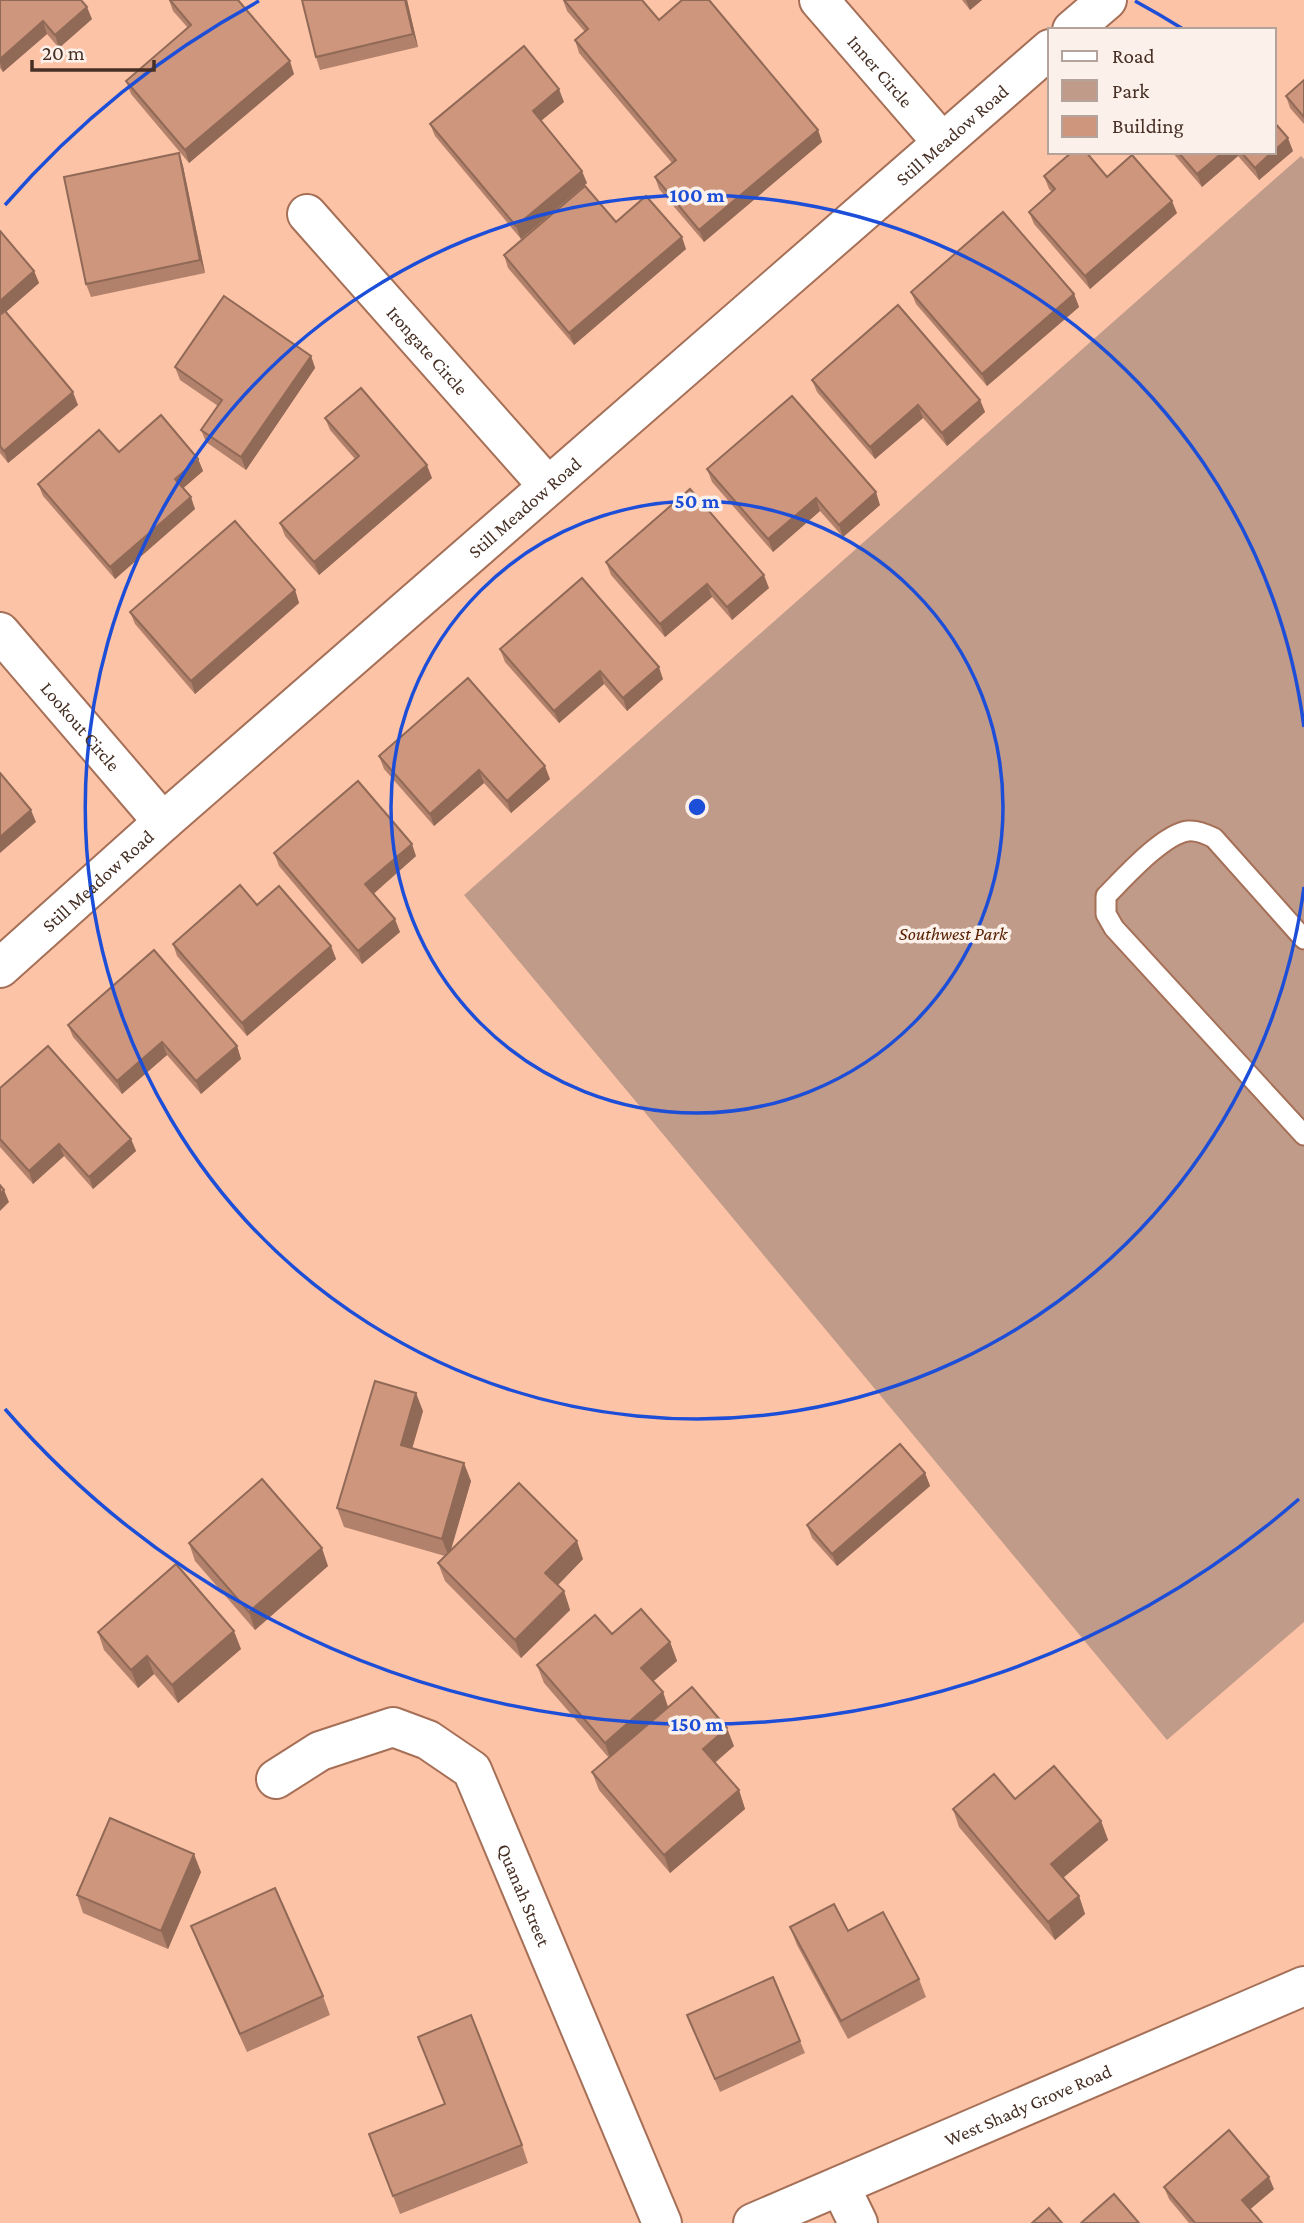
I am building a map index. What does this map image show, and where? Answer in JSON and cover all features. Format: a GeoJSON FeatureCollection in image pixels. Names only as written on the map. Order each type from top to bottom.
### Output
{"type":"FeatureCollection","features":[{"type":"Feature","properties":{"kind":"street","name":"Inner Circle"},"geometry":{"type":"LineString","coordinates":[[819,0],[942,142]]}},
{"type":"Feature","properties":{"kind":"street"},"geometry":{"type":"LineString","coordinates":[[1074,28],[1107,0]]}},
{"type":"Feature","properties":{"kind":"street","name":"Still Meadow Road"},"geometry":{"type":"LineString","coordinates":[[0,968],[163,822],[1048,51]]}},
{"type":"Feature","properties":{"kind":"street","name":"Irongate Circle"},"geometry":{"type":"LineString","coordinates":[[307,215],[548,486]]}},
{"type":"Feature","properties":{"kind":"street","name":"Lookout Circle"},"geometry":{"type":"LineString","coordinates":[[0,632],[163,822]]}},
{"type":"Feature","properties":{"kind":"street","name":"Quanah Street"},"geometry":{"type":"LineString","coordinates":[[276,1779],[320,1751],[393,1727],[428,1740],[472,1770],[662,2223]]}},
{"type":"Feature","properties":{"kind":"street","name":"West Shady Grove Road"},"geometry":{"type":"LineString","coordinates":[[753,2223],[1304,1986]]}},
{"type":"Feature","properties":{"kind":"street"},"geometry":{"type":"LineString","coordinates":[[840,2186],[858,2223]]}},
{"type":"Feature","properties":{"kind":"lane"},"geometry":{"type":"LineString","coordinates":[[1304,939],[1214,838],[1198,831],[1187,831],[1167,839],[1106,897],[1105,914],[1114,928],[1304,1135]]}},
{"type":"Feature","properties":{"kind":"green space","name":"Southwest Park"},"geometry":{"type":"Polygon","coordinates":[[[1301,156],[1304,159],[1304,1622],[1167,1740],[464,895],[1301,156]]]}},
{"type":"Feature","properties":{"kind":"building"},"geometry":{"type":"Polygon","coordinates":[[[0,0],[81,0],[87,7],[55,35],[43,21],[0,59],[0,0]]]}},
{"type":"Feature","properties":{"kind":"building"},"geometry":{"type":"Polygon","coordinates":[[[170,0],[238,0],[290,61],[185,150],[126,81],[191,25],[170,0]]]}},
{"type":"Feature","properties":{"kind":"building"},"geometry":{"type":"Polygon","coordinates":[[[302,0],[405,0],[413,34],[316,57],[302,0]]]}},
{"type":"Feature","properties":{"kind":"building"},"geometry":{"type":"Polygon","coordinates":[[[564,0],[642,0],[659,20],[682,0],[709,0],[818,130],[699,230],[655,177],[676,160],[575,40],[588,29],[564,0]]]}},
{"type":"Feature","properties":{"kind":"building"},"geometry":{"type":"Polygon","coordinates":[[[524,46],[559,89],[533,111],[582,171],[516,226],[430,124],[524,46]]]}},
{"type":"Feature","properties":{"kind":"building"},"geometry":{"type":"Polygon","coordinates":[[[1304,80],[1304,117],[1286,96],[1304,80]]]}},
{"type":"Feature","properties":{"kind":"building"},"geometry":{"type":"Polygon","coordinates":[[[1276,124],[1288,138],[1276,149],[1276,124]]]}},
{"type":"Feature","properties":{"kind":"building"},"geometry":{"type":"Polygon","coordinates":[[[179,153],[200,260],[86,284],[64,177],[179,153]]]}},
{"type":"Feature","properties":{"kind":"building"},"geometry":{"type":"Polygon","coordinates":[[[1070,154],[1088,154],[1107,177],[1132,155],[1172,201],[1085,276],[1029,212],[1055,189],[1044,176],[1070,154]]]}},
{"type":"Feature","properties":{"kind":"building"},"geometry":{"type":"Polygon","coordinates":[[[1180,154],[1221,154],[1197,174],[1180,154]]]}},
{"type":"Feature","properties":{"kind":"building"},"geometry":{"type":"Polygon","coordinates":[[[1243,154],[1270,154],[1255,168],[1243,154]]]}},
{"type":"Feature","properties":{"kind":"building"},"geometry":{"type":"Polygon","coordinates":[[[585,186],[616,222],[646,196],[682,237],[569,333],[504,255],[585,186]]]}},
{"type":"Feature","properties":{"kind":"building"},"geometry":{"type":"Polygon","coordinates":[[[1003,212],[1074,294],[982,374],[911,292],[1003,212]]]}},
{"type":"Feature","properties":{"kind":"building"},"geometry":{"type":"Polygon","coordinates":[[[0,231],[34,271],[0,301],[0,231]]]}},
{"type":"Feature","properties":{"kind":"building"},"geometry":{"type":"Polygon","coordinates":[[[224,296],[311,356],[241,457],[201,430],[222,400],[175,367],[224,296]]]}},
{"type":"Feature","properties":{"kind":"building"},"geometry":{"type":"Polygon","coordinates":[[[898,305],[980,400],[942,433],[918,405],[870,447],[812,380],[898,305]]]}},
{"type":"Feature","properties":{"kind":"building"},"geometry":{"type":"Polygon","coordinates":[[[5,311],[73,392],[4,451],[0,446],[0,315],[5,311]]]}},
{"type":"Feature","properties":{"kind":"building"},"geometry":{"type":"Polygon","coordinates":[[[361,388],[427,465],[314,562],[280,523],[359,456],[325,418],[361,388]]]}},
{"type":"Feature","properties":{"kind":"building"},"geometry":{"type":"Polygon","coordinates":[[[792,396],[876,492],[839,525],[816,498],[768,539],[707,469],[792,396]]]}},
{"type":"Feature","properties":{"kind":"building"},"geometry":{"type":"Polygon","coordinates":[[[161,415],[198,459],[175,479],[191,497],[110,567],[38,484],[99,430],[119,452],[161,415]]]}},
{"type":"Feature","properties":{"kind":"building"},"geometry":{"type":"Polygon","coordinates":[[[690,489],[764,575],[727,607],[707,584],[660,624],[606,562],[690,489]]]}},
{"type":"Feature","properties":{"kind":"building"},"geometry":{"type":"Polygon","coordinates":[[[235,521],[295,590],[191,681],[130,612],[235,521]]]}},
{"type":"Feature","properties":{"kind":"building"},"geometry":{"type":"Polygon","coordinates":[[[582,578],[659,667],[623,698],[600,671],[554,711],[500,649],[582,578]]]}},
{"type":"Feature","properties":{"kind":"building"},"geometry":{"type":"Polygon","coordinates":[[[468,678],[545,766],[507,801],[479,770],[430,814],[379,756],[468,678]]]}},
{"type":"Feature","properties":{"kind":"building"},"geometry":{"type":"Polygon","coordinates":[[[0,773],[31,810],[0,837],[0,773]]]}},
{"type":"Feature","properties":{"kind":"building"},"geometry":{"type":"Polygon","coordinates":[[[358,781],[412,844],[365,884],[395,919],[358,951],[274,853],[358,781]]]}},
{"type":"Feature","properties":{"kind":"building"},"geometry":{"type":"Polygon","coordinates":[[[240,885],[257,905],[279,886],[331,946],[242,1023],[173,944],[240,885]]]}},
{"type":"Feature","properties":{"kind":"building"},"geometry":{"type":"Polygon","coordinates":[[[154,950],[237,1046],[196,1081],[162,1042],[117,1081],[68,1025],[154,950]]]}},
{"type":"Feature","properties":{"kind":"building"},"geometry":{"type":"Polygon","coordinates":[[[48,1046],[131,1139],[89,1177],[59,1144],[29,1171],[0,1139],[0,1088],[48,1046]]]}},
{"type":"Feature","properties":{"kind":"building"},"geometry":{"type":"Polygon","coordinates":[[[375,1381],[416,1393],[401,1445],[464,1463],[442,1539],[337,1508],[375,1381]]]}},
{"type":"Feature","properties":{"kind":"building"},"geometry":{"type":"Polygon","coordinates":[[[900,1444],[925,1473],[832,1554],[807,1525],[900,1444]]]}},
{"type":"Feature","properties":{"kind":"building"},"geometry":{"type":"Polygon","coordinates":[[[262,1479],[322,1548],[249,1612],[189,1543],[262,1479]]]}},
{"type":"Feature","properties":{"kind":"building"},"geometry":{"type":"Polygon","coordinates":[[[519,1483],[577,1541],[545,1573],[564,1591],[515,1640],[438,1563],[519,1483]]]}},
{"type":"Feature","properties":{"kind":"building"},"geometry":{"type":"Polygon","coordinates":[[[176,1564],[234,1631],[172,1685],[147,1656],[131,1670],[98,1632],[176,1564]]]}},
{"type":"Feature","properties":{"kind":"building"},"geometry":{"type":"Polygon","coordinates":[[[641,1609],[670,1642],[641,1668],[663,1692],[605,1743],[537,1665],[595,1615],[612,1634],[641,1609]]]}},
{"type":"Feature","properties":{"kind":"building"},"geometry":{"type":"Polygon","coordinates":[[[692,1687],[727,1728],[703,1749],[739,1790],[664,1855],[592,1772],[692,1687]]]}},
{"type":"Feature","properties":{"kind":"building"},"geometry":{"type":"Polygon","coordinates":[[[1054,1766],[1101,1821],[1051,1864],[1079,1896],[1048,1922],[953,1809],[994,1774],[1015,1799],[1054,1766]]]}},
{"type":"Feature","properties":{"kind":"building"},"geometry":{"type":"Polygon","coordinates":[[[110,1818],[194,1854],[161,1931],[77,1895],[110,1818]]]}},
{"type":"Feature","properties":{"kind":"building"},"geometry":{"type":"Polygon","coordinates":[[[275,1888],[323,1996],[240,2034],[191,1926],[275,1888]]]}},
{"type":"Feature","properties":{"kind":"building"},"geometry":{"type":"Polygon","coordinates":[[[834,1904],[848,1931],[883,1912],[919,1979],[841,2021],[790,1927],[834,1904]]]}},
{"type":"Feature","properties":{"kind":"building"},"geometry":{"type":"Polygon","coordinates":[[[773,1977],[800,2041],[715,2079],[687,2015],[773,1977]]]}},
{"type":"Feature","properties":{"kind":"building"},"geometry":{"type":"Polygon","coordinates":[[[471,2015],[522,2145],[393,2196],[369,2134],[445,2104],[418,2037],[471,2015]]]}},
{"type":"Feature","properties":{"kind":"building"},"geometry":{"type":"Polygon","coordinates":[[[1229,2130],[1269,2177],[1242,2200],[1262,2223],[1195,2223],[1164,2187],[1229,2130]]]}},
{"type":"Feature","properties":{"kind":"building"},"geometry":{"type":"Polygon","coordinates":[[[1114,2194],[1139,2223],[1081,2223],[1114,2194]]]}},
{"type":"Feature","properties":{"kind":"building"},"geometry":{"type":"Polygon","coordinates":[[[1049,2208],[1062,2223],[1032,2223],[1049,2208]]]}}]}
